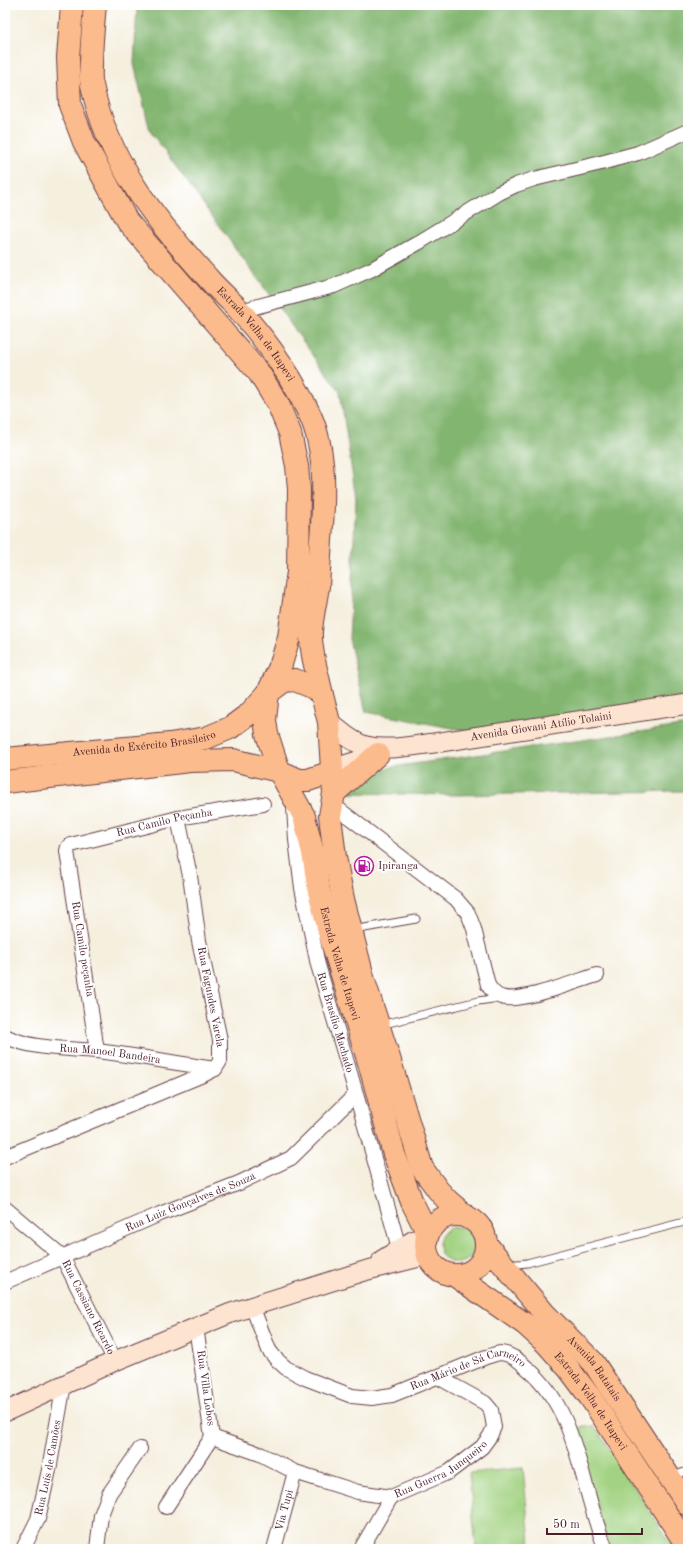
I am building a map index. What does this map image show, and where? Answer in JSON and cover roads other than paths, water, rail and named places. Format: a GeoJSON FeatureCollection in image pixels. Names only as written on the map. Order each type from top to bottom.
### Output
{"type":"FeatureCollection","features":[{"type":"Feature","properties":{"kind":"main road","name":"Estrada Velha de Itapevi"},"geometry":{"type":"LineString","coordinates":[[72,5],[68,58],[70,105],[84,142],[127,221],[259,373],[278,404],[290,433],[300,490],[298,572],[290,637],[281,664],[268,693],[265,720],[266,727],[271,750],[279,771],[304,816],[313,852],[319,891],[332,942],[370,1066],[394,1154],[427,1242]]}},
{"type":"Feature","properties":{"kind":"main road","name":"Estrada Velha de Itapevi"},"geometry":{"type":"LineString","coordinates":[[95,5],[91,41],[91,84],[102,119],[118,160],[142,199],[207,278],[240,311],[281,364],[300,395],[311,417],[317,438],[322,468],[324,495],[318,585],[311,632],[312,650],[329,722],[331,785],[330,816],[335,857],[351,931],[364,981],[422,1168],[448,1201],[468,1218]]}},
{"type":"Feature","properties":{"kind":"main road"},"geometry":{"type":"LineString","coordinates":[[268,693],[284,681],[295,680],[312,687],[322,696]]}},
{"type":"Feature","properties":{"kind":"main road","name":"Avenida do Exército Brasileiro"},"geometry":{"type":"LineString","coordinates":[[5,759],[170,744],[206,738],[230,728],[249,714],[268,693]]}},
{"type":"Feature","properties":{"kind":"main road","name":"Avenida Giovani Atílio Tolaini"},"geometry":{"type":"LineString","coordinates":[[329,722],[351,739],[365,746],[386,751],[688,704]]}},
{"type":"Feature","properties":{"kind":"main road"},"geometry":{"type":"LineString","coordinates":[[331,785],[386,751]]}},
{"type":"Feature","properties":{"kind":"main road","name":"Avenida do Exército Brasileiro"},"geometry":{"type":"LineString","coordinates":[[5,782],[190,761],[233,760],[279,771],[299,780],[308,780],[331,785]]}},
{"type":"Feature","properties":{"kind":"main road"},"geometry":{"type":"LineString","coordinates":[[454,1215],[468,1218],[481,1228],[485,1236],[485,1252],[482,1260],[471,1272],[463,1274],[458,1278],[445,1274],[431,1263],[427,1242],[435,1223],[447,1216],[454,1215]]}},
{"type":"Feature","properties":{"kind":"main road"},"geometry":{"type":"LineString","coordinates":[[364,1271],[414,1240],[427,1242]]}},
{"type":"Feature","properties":{"kind":"main road"},"geometry":{"type":"LineString","coordinates":[[5,1412],[115,1361],[196,1327],[252,1306],[364,1271],[427,1242]]}},
{"type":"Feature","properties":{"kind":"main road","name":"Avenida Batatais"},"geometry":{"type":"LineString","coordinates":[[486,1244],[545,1314],[593,1362],[678,1474],[688,1505]]}},
{"type":"Feature","properties":{"kind":"main road","name":"Estrada Velha de Itapevi"},"geometry":{"type":"LineString","coordinates":[[458,1278],[525,1324],[546,1343],[569,1369],[590,1397],[688,1547]]}},
{"type":"Feature","properties":{"kind":"street"},"geometry":{"type":"LineString","coordinates":[[240,311],[334,286],[372,269],[418,243],[499,193],[516,185],[638,152],[688,130]]}},
{"type":"Feature","properties":{"kind":"street"},"geometry":{"type":"LineString","coordinates":[[331,785],[456,899],[468,913],[474,929],[488,985],[493,992],[502,998],[525,997],[597,974]]}},
{"type":"Feature","properties":{"kind":"street","name":"Rua Brasílio Machado"},"geometry":{"type":"LineString","coordinates":[[290,793],[294,810],[302,888],[318,965],[399,1248]]}},
{"type":"Feature","properties":{"kind":"street","name":"Rua Camilo Peçanha"},"geometry":{"type":"LineString","coordinates":[[68,848],[71,845],[178,818],[263,804]]}},
{"type":"Feature","properties":{"kind":"street","name":"Rua Fagundes Varela"},"geometry":{"type":"LineString","coordinates":[[178,818],[190,876],[199,941],[220,1040],[220,1060],[215,1068]]}},
{"type":"Feature","properties":{"kind":"street","name":"Rua Camilo peçanha"},"geometry":{"type":"LineString","coordinates":[[68,848],[97,1051]]}},
{"type":"Feature","properties":{"kind":"street","name":"Rua Manoel Bandeira"},"geometry":{"type":"LineString","coordinates":[[5,1036],[15,1041],[34,1045],[97,1051],[215,1068]]}},
{"type":"Feature","properties":{"kind":"street"},"geometry":{"type":"LineString","coordinates":[[5,1157],[183,1084],[215,1068]]}},
{"type":"Feature","properties":{"kind":"street","name":"Rua Luiz Gonçalves de Souza"},"geometry":{"type":"LineString","coordinates":[[5,1282],[160,1214],[239,1183],[291,1158],[356,1094]]}},
{"type":"Feature","properties":{"kind":"street","name":"Rua Cassiano Ricardo"},"geometry":{"type":"LineString","coordinates":[[5,1208],[62,1256],[115,1361]]}},
{"type":"Feature","properties":{"kind":"street","name":"Rua Mário de Sá Carneiro"},"geometry":{"type":"LineString","coordinates":[[252,1306],[269,1350],[276,1359],[286,1368],[306,1378],[352,1396],[372,1398],[392,1395],[486,1357],[500,1353],[512,1356],[544,1384],[567,1424],[597,1525],[606,1549]]}},
{"type":"Feature","properties":{"kind":"street","name":"Rua Villa Lobos"},"geometry":{"type":"LineString","coordinates":[[166,1507],[212,1438],[196,1327]]}},
{"type":"Feature","properties":{"kind":"street","name":"Rua Guerra Junqueiro"},"geometry":{"type":"LineString","coordinates":[[212,1438],[260,1454],[295,1472],[358,1492],[391,1497],[449,1472],[482,1446],[490,1436],[494,1427],[491,1410],[485,1402],[438,1377]]}},
{"type":"Feature","properties":{"kind":"street","name":"Rua Luís de Camões"},"geometry":{"type":"LineString","coordinates":[[23,1549],[38,1519],[49,1470],[64,1384]]}},
{"type":"Feature","properties":{"kind":"street"},"geometry":{"type":"LineString","coordinates":[[96,1549],[101,1515],[109,1494],[140,1450]]}},
{"type":"Feature","properties":{"kind":"street","name":"Via Tupi"},"geometry":{"type":"LineString","coordinates":[[274,1549],[295,1472]]}},
{"type":"Feature","properties":{"kind":"street"},"geometry":{"type":"LineString","coordinates":[[361,1549],[391,1497]]}},
{"type":"Feature","properties":{"kind":"lane"},"geometry":{"type":"LineString","coordinates":[[351,931],[416,919]]}},
{"type":"Feature","properties":{"kind":"lane"},"geometry":{"type":"LineString","coordinates":[[378,1026],[478,1001],[502,998]]}},
{"type":"Feature","properties":{"kind":"lane"},"geometry":{"type":"LineString","coordinates":[[504,1265],[527,1263],[688,1221]]}},
{"type":"Feature","properties":{"kind":"place","name":"Ipiranga"},"geometry":{"type":"Point","coordinates":[364,866]}}]}
